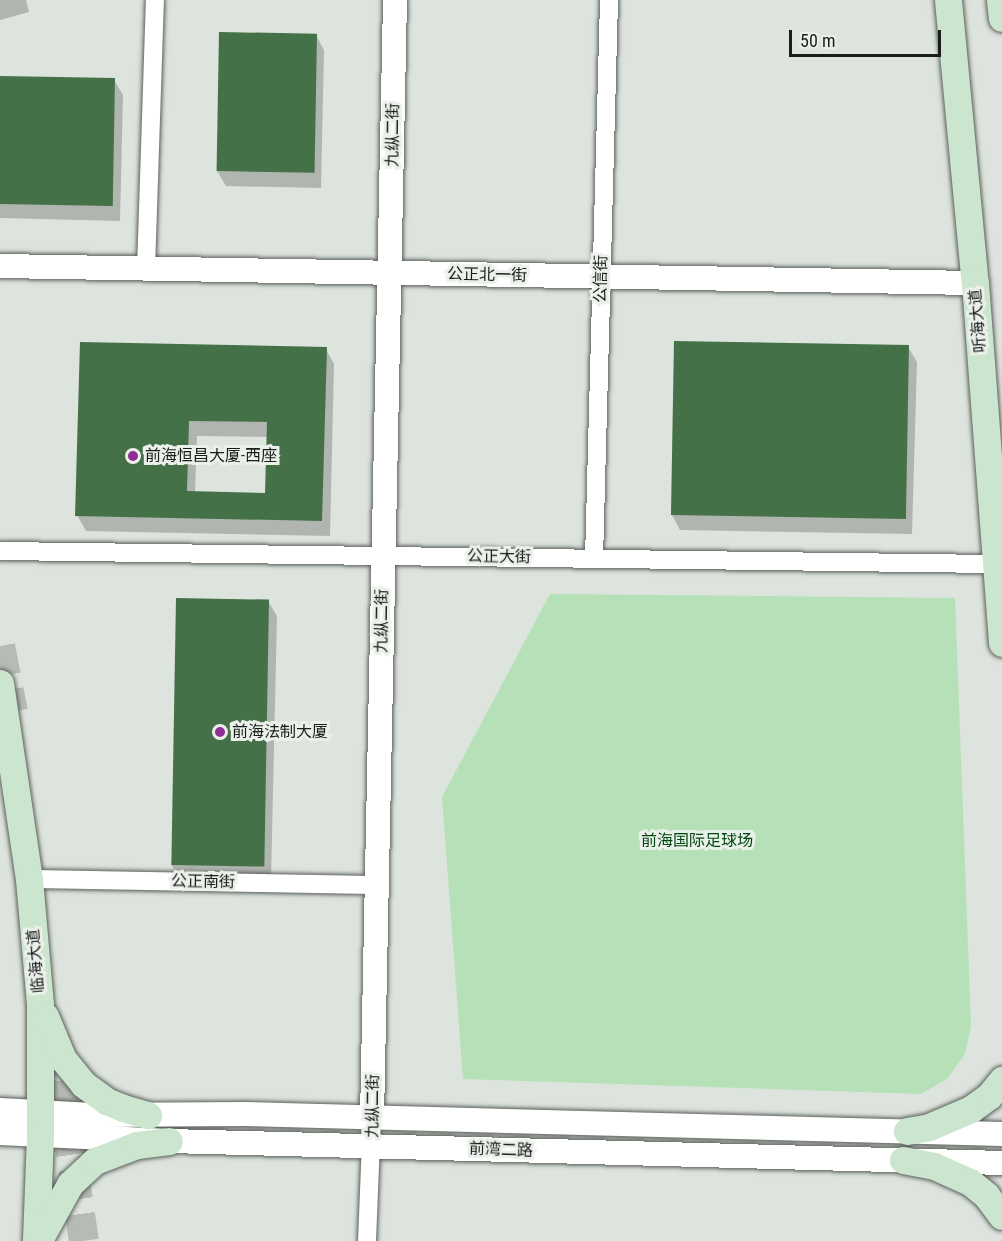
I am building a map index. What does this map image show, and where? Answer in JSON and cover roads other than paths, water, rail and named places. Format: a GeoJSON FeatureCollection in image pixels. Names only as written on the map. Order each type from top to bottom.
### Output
{"type":"FeatureCollection","features":[{"type":"Feature","properties":{"kind":"main road","name":"听海大道"},"geometry":{"type":"LineString","coordinates":[[948,0],[975,283],[998,564],[1002,643]]}},
{"type":"Feature","properties":{"kind":"main road"},"geometry":{"type":"LineString","coordinates":[[1000,0],[1002,18]]}},
{"type":"Feature","properties":{"kind":"main road","name":"临海大道"},"geometry":{"type":"LineString","coordinates":[[0,683],[29,879],[40,1004],[37,1241]]}},
{"type":"Feature","properties":{"kind":"main road"},"geometry":{"type":"LineString","coordinates":[[40,1004],[63,1059],[83,1084],[106,1101],[148,1115]]}},
{"type":"Feature","properties":{"kind":"main road"},"geometry":{"type":"LineString","coordinates":[[907,1131],[929,1127],[971,1109],[989,1096],[1002,1080]]}},
{"type":"Feature","properties":{"kind":"main road"},"geometry":{"type":"LineString","coordinates":[[37,1241],[70,1184],[95,1161],[137,1145],[169,1141]]}},
{"type":"Feature","properties":{"kind":"main road"},"geometry":{"type":"LineString","coordinates":[[903,1160],[934,1166],[970,1182],[986,1195],[1002,1216]]}},
{"type":"Feature","properties":{"kind":"street"},"geometry":{"type":"LineString","coordinates":[[146,268],[155,0]]}},
{"type":"Feature","properties":{"kind":"street","name":"九纵二街"},"geometry":{"type":"LineString","coordinates":[[367,1241],[372,1146],[395,0]]}},
{"type":"Feature","properties":{"kind":"street","name":"公信街"},"geometry":{"type":"LineString","coordinates":[[594,559],[609,0]]}},
{"type":"Feature","properties":{"kind":"street","name":"公正北一街"},"geometry":{"type":"LineString","coordinates":[[0,266],[975,283]]}},
{"type":"Feature","properties":{"kind":"street","name":"公正大街"},"geometry":{"type":"LineString","coordinates":[[0,550],[998,564]]}},
{"type":"Feature","properties":{"kind":"street","name":"公正南街"},"geometry":{"type":"LineString","coordinates":[[29,879],[377,885]]}},
{"type":"Feature","properties":{"kind":"street","name":"前湾二路"},"geometry":{"type":"LineString","coordinates":[[0,1110],[40,1124],[169,1141],[1002,1162]]}},
{"type":"Feature","properties":{"kind":"street","name":"前湾二路"},"geometry":{"type":"LineString","coordinates":[[0,1133],[40,1124],[148,1115],[372,1118],[1002,1134]]}},
{"type":"Feature","properties":{"kind":"tunnel"},"geometry":{"type":"LineString","coordinates":[[0,646],[13,712]]}},
{"type":"Feature","properties":{"kind":"tunnel"},"geometry":{"type":"LineString","coordinates":[[54,1036],[84,1241]]}},
{"type":"Feature","properties":{"kind":"place","name":"前海恒昌大厦-西座"},"geometry":{"type":"Point","coordinates":[133,456]}},
{"type":"Feature","properties":{"kind":"place","name":"前海法制大厦"},"geometry":{"type":"Point","coordinates":[220,732]}},
{"type":"Feature","properties":{"kind":"park label","name":"前海国际足球场"},"geometry":{"type":"Point","coordinates":[697,841]}}]}
